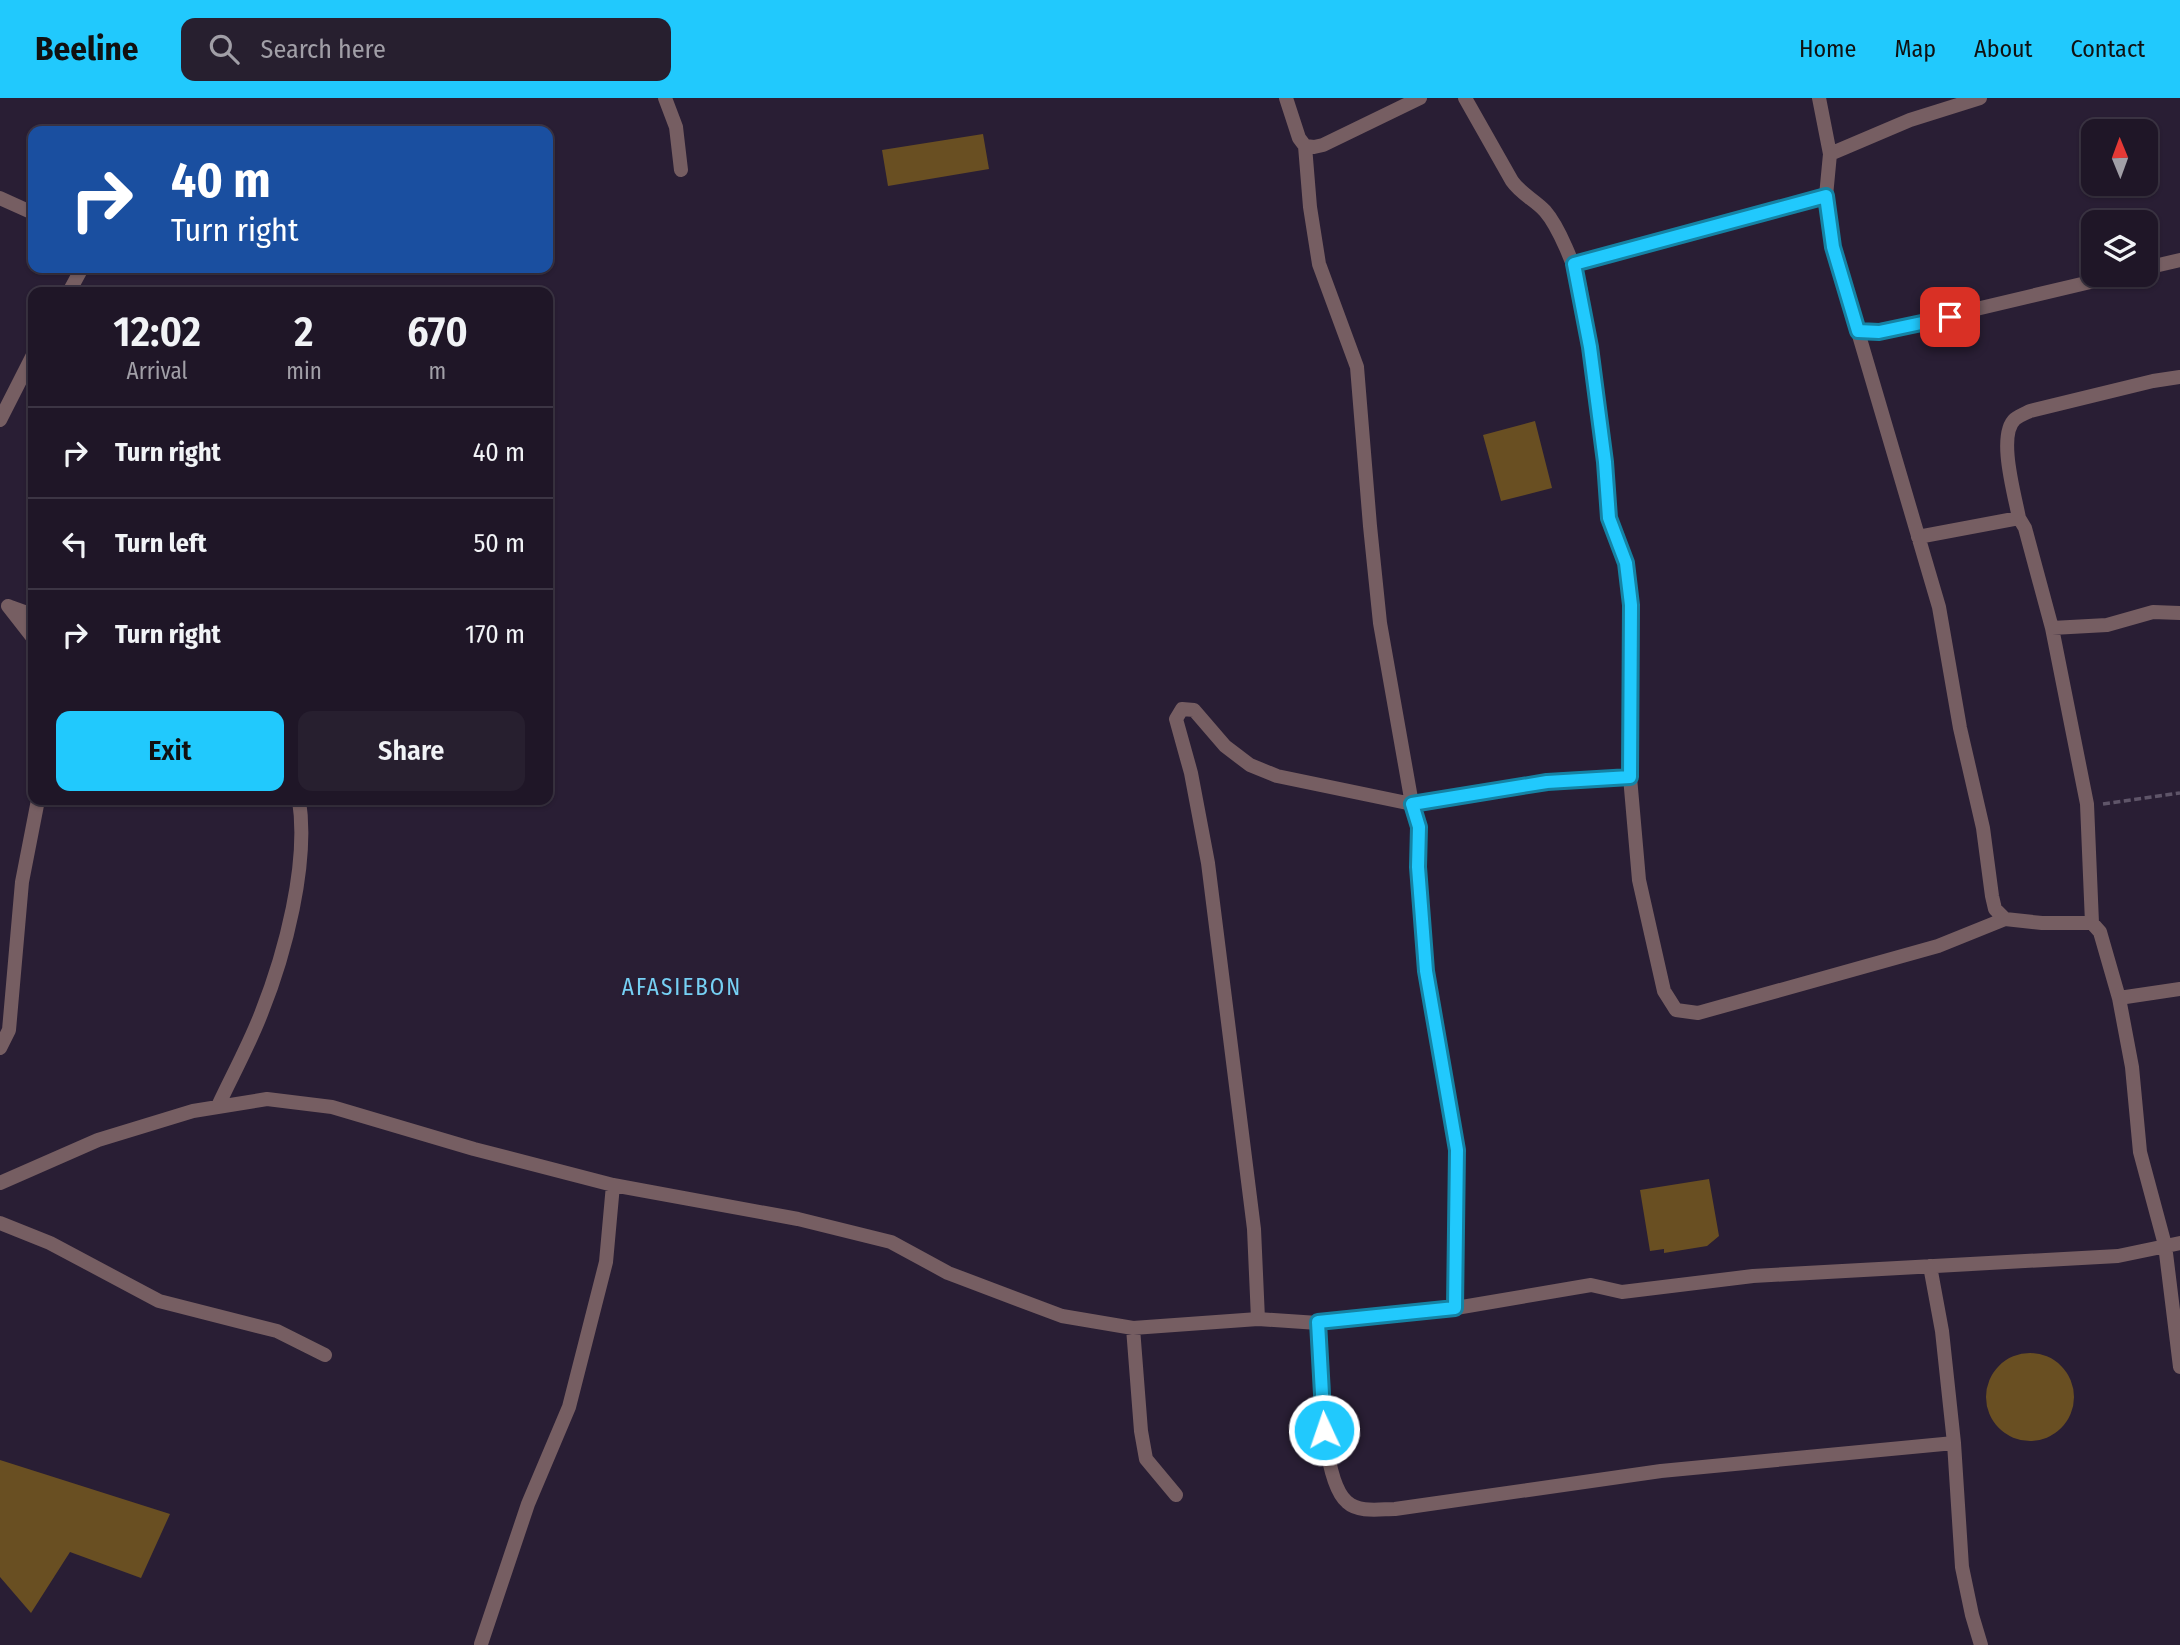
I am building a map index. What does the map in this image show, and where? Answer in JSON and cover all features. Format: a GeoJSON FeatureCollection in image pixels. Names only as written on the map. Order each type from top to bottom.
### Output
{"type":"FeatureCollection","features":[{"type":"Feature","properties":{"kind":"street"},"geometry":{"type":"LineString","coordinates":[[665,98],[676,127],[681,170]]}},
{"type":"Feature","properties":{"kind":"street"},"geometry":{"type":"LineString","coordinates":[[1286,98],[1299,138],[1305,146],[1310,207],[1319,264],[1357,367],[1380,624],[1412,804],[1419,827],[1418,867],[1426,971],[1457,1150],[1455,1308]]}},
{"type":"Feature","properties":{"kind":"street"},"geometry":{"type":"LineString","coordinates":[[1305,146],[1323,145],[1420,98]]}},
{"type":"Feature","properties":{"kind":"street"},"geometry":{"type":"LineString","coordinates":[[1465,98],[1512,181],[1546,212],[1574,264],[1592,360],[1609,518],[1626,563],[1631,605],[1630,777],[1639,880],[1664,991],[1676,1010],[1698,1013],[1938,946],[2005,919],[2042,923],[2092,923]]}},
{"type":"Feature","properties":{"kind":"street"},"geometry":{"type":"LineString","coordinates":[[1819,98],[1830,154],[1826,196],[1833,247],[1886,436],[1939,607],[1960,728],[1983,828],[1992,896],[1996,908],[2005,919]]}},
{"type":"Feature","properties":{"kind":"street"},"geometry":{"type":"LineString","coordinates":[[1830,154],[1910,120],[1980,98]]}},
{"type":"Feature","properties":{"kind":"street"},"geometry":{"type":"LineString","coordinates":[[1574,264],[1826,196]]}},
{"type":"Feature","properties":{"kind":"street"},"geometry":{"type":"LineString","coordinates":[[0,198],[28,212]]}},
{"type":"Feature","properties":{"kind":"street"},"geometry":{"type":"LineString","coordinates":[[2158,265],[2180,260]]}},
{"type":"Feature","properties":{"kind":"street"},"geometry":{"type":"LineString","coordinates":[[1858,331],[1879,332],[2081,284]]}},
{"type":"Feature","properties":{"kind":"street"},"geometry":{"type":"LineString","coordinates":[[0,420],[28,365]]}},
{"type":"Feature","properties":{"kind":"street"},"geometry":{"type":"LineString","coordinates":[[2180,377],[2030,411],[2014,419],[2008,430],[2006,444],[2019,518],[2025,528],[2052,628],[2087,804],[2092,923],[2100,932],[2119,998],[2132,1067],[2140,1152],[2165,1245],[2180,1367]]}},
{"type":"Feature","properties":{"kind":"street"},"geometry":{"type":"LineString","coordinates":[[1918,537],[2019,518]]}},
{"type":"Feature","properties":{"kind":"street"},"geometry":{"type":"LineString","coordinates":[[4,604],[28,613]]}},
{"type":"Feature","properties":{"kind":"street"},"geometry":{"type":"LineString","coordinates":[[4,604],[28,632]]}},
{"type":"Feature","properties":{"kind":"street"},"geometry":{"type":"LineString","coordinates":[[2052,628],[2107,625],[2153,612],[2180,612]]}},
{"type":"Feature","properties":{"kind":"street"},"geometry":{"type":"LineString","coordinates":[[1258,1319],[1254,1228],[1208,863],[1177,714],[1182,709],[1194,710],[1225,747],[1250,765],[1277,776],[1412,804],[1547,782],[1630,777]]}},
{"type":"Feature","properties":{"kind":"street"},"geometry":{"type":"LineString","coordinates":[[0,1048],[9,1030],[22,882],[37,805]]}},
{"type":"Feature","properties":{"kind":"street"},"geometry":{"type":"LineString","coordinates":[[218,1107],[261,1015],[279,961],[296,892],[302,818],[300,805]]}},
{"type":"Feature","properties":{"kind":"street"},"geometry":{"type":"LineString","coordinates":[[2119,998],[2180,989]]}},
{"type":"Feature","properties":{"kind":"street"},"geometry":{"type":"LineString","coordinates":[[0,1183],[98,1140],[193,1111],[267,1099],[332,1107],[474,1149],[613,1185],[798,1219],[891,1242],[948,1272],[1062,1317],[1133,1328],[1258,1319],[1318,1322],[1455,1308],[1591,1285],[1622,1293],[1753,1276],[2118,1256],[2180,1243]]}},
{"type":"Feature","properties":{"kind":"street"},"geometry":{"type":"LineString","coordinates":[[481,1644],[528,1504],[569,1407],[606,1262],[613,1185]]}},
{"type":"Feature","properties":{"kind":"street"},"geometry":{"type":"LineString","coordinates":[[0,1223],[50,1243],[159,1301],[276,1331],[325,1355]]}},
{"type":"Feature","properties":{"kind":"street"},"geometry":{"type":"LineString","coordinates":[[1930,1266],[1942,1331],[1954,1443],[1962,1567],[1981,1645]]}},
{"type":"Feature","properties":{"kind":"street"},"geometry":{"type":"LineString","coordinates":[[1318,1322],[1324,1430],[1334,1484],[1348,1503],[1366,1510],[1395,1509],[1661,1471],[1954,1443]]}},
{"type":"Feature","properties":{"kind":"street"},"geometry":{"type":"LineString","coordinates":[[1133,1328],[1141,1432],[1146,1460],[1176,1495]]}},
{"type":"Feature","properties":{"kind":"path"},"geometry":{"type":"LineString","coordinates":[[2087,804],[2180,793]]}},
{"type":"Feature","properties":{"kind":"building"},"geometry":{"type":"Polygon","coordinates":[[[983,134],[989,169],[888,186],[882,150],[983,134]]]}},
{"type":"Feature","properties":{"kind":"building"},"geometry":{"type":"Polygon","coordinates":[[[1535,421],[1552,488],[1501,501],[1483,435],[1535,421]]]}},
{"type":"Feature","properties":{"kind":"building"},"geometry":{"type":"Polygon","coordinates":[[[1709,1179],[1719,1236],[1707,1246],[1664,1253],[1664,1249],[1650,1251],[1640,1190],[1709,1179]]]}},
{"type":"Feature","properties":{"kind":"building"},"geometry":{"type":"Polygon","coordinates":[[[2030,1353],[2047,1356],[2061,1366],[2071,1380],[2074,1397],[2071,1414],[2061,1428],[2047,1438],[2030,1441],[2013,1438],[1999,1428],[1989,1414],[1986,1397],[1989,1380],[1999,1366],[2013,1356],[2030,1353]]]}},
{"type":"Feature","properties":{"kind":"building"},"geometry":{"type":"Polygon","coordinates":[[[0,1460],[170,1514],[141,1578],[70,1552],[31,1613],[0,1577],[0,1460]]]}},
{"type":"Feature","properties":{"kind":"district","name":"AFASIEBON"},"geometry":{"type":"Point","coordinates":[682,987]}},
{"type":"Feature","properties":{"kind":"route"},"geometry":{"type":"LineString","coordinates":[[1324,1430],[1318,1322],[1455,1308],[1457,1150],[1426,971],[1418,867],[1419,827],[1412,804],[1547,782],[1630,777],[1631,605],[1626,563],[1609,518],[1605,462],[1590,347],[1574,264],[1826,196],[1833,247],[1858,331],[1879,332],[1950,317]]}}]}
